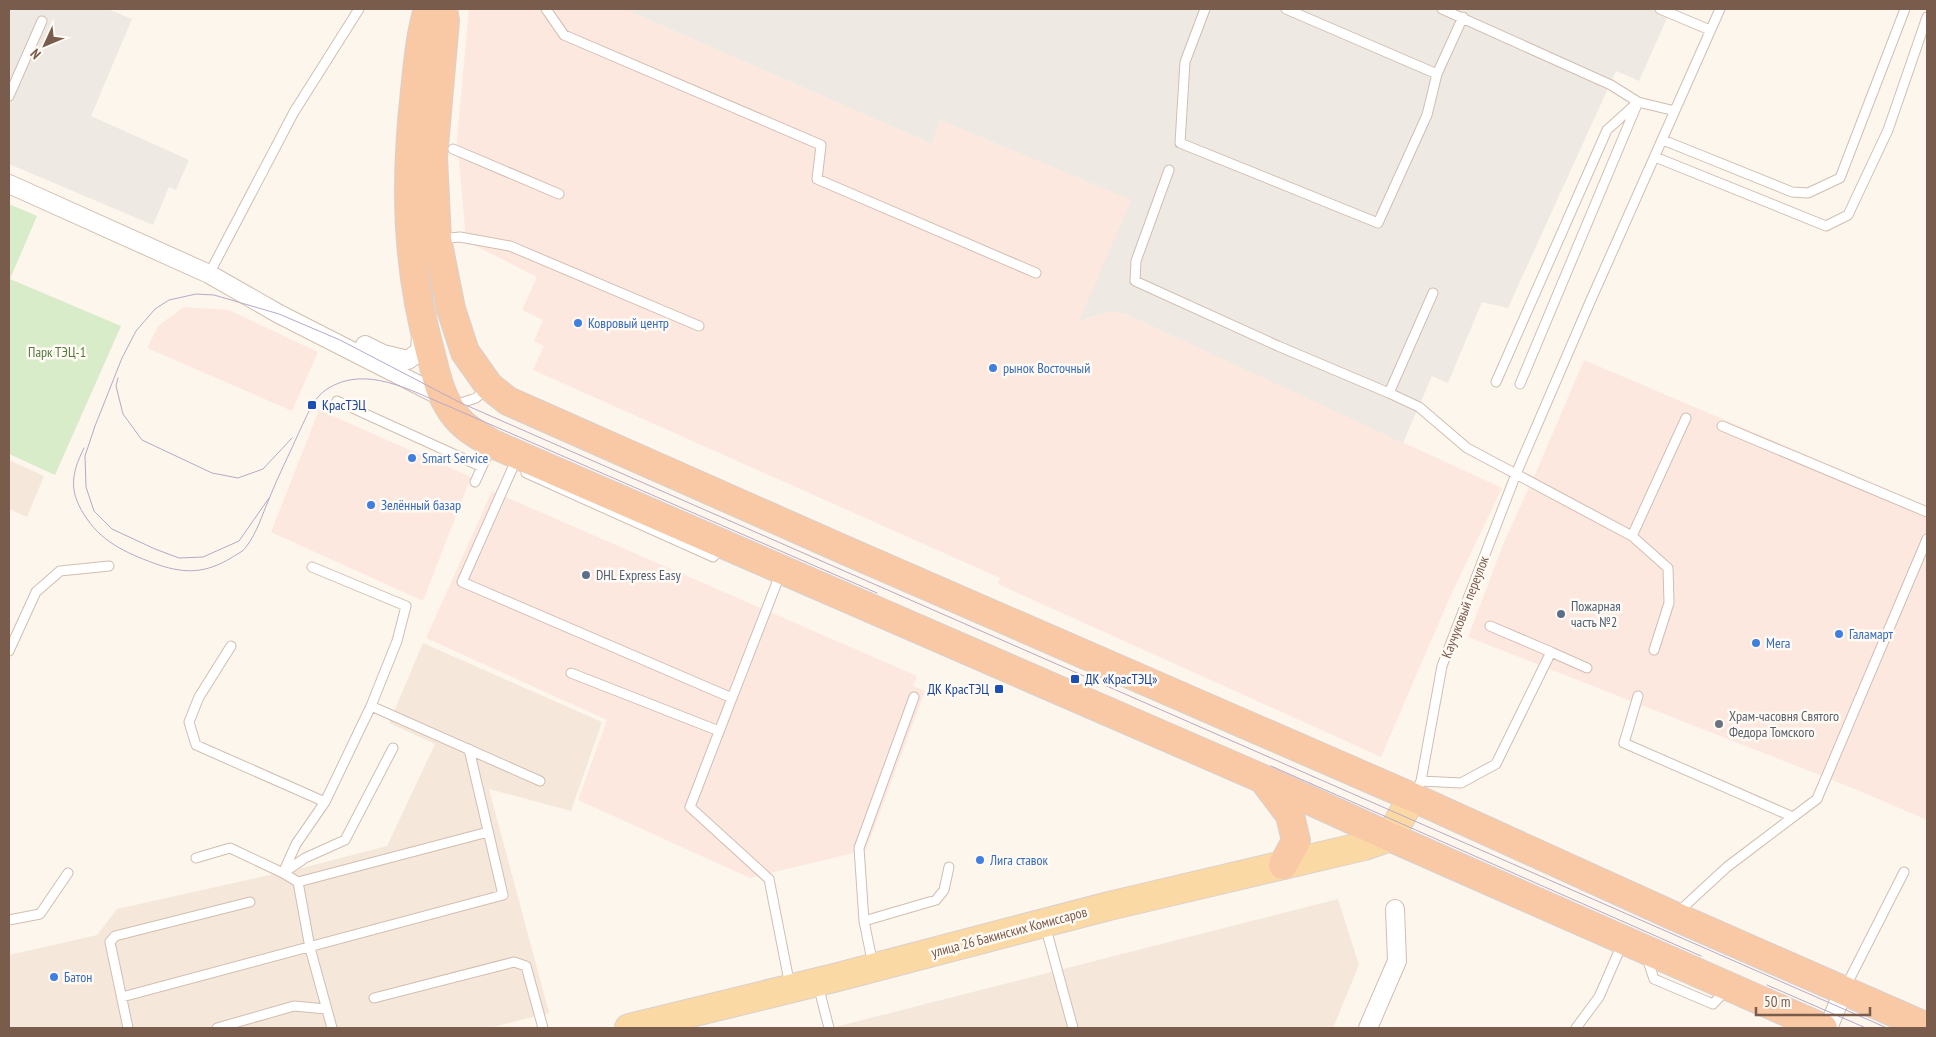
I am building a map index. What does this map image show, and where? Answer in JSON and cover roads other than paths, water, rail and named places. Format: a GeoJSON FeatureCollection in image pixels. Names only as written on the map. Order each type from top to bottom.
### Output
{"type":"FeatureCollection","features":[{"type":"Feature","properties":{"kind":"highway"},"geometry":{"type":"LineString","coordinates":[[428,9],[422,29],[408,178],[410,234],[421,318],[441,392],[453,401],[466,428],[488,456],[515,461],[724,544],[1263,779],[1390,838],[1823,1028]]}},
{"type":"Feature","properties":{"kind":"highway"},"geometry":{"type":"LineString","coordinates":[[443,9],[445,21],[433,157],[437,239],[451,308],[465,352],[489,386],[508,400],[849,552],[1417,789],[1674,916],[1927,1026]]}},
{"type":"Feature","properties":{"kind":"highway"},"geometry":{"type":"LineString","coordinates":[[1263,779],[1290,814],[1296,841],[1283,865]]}},
{"type":"Feature","properties":{"kind":"main road"},"geometry":{"type":"LineString","coordinates":[[1390,838],[1417,789]]}},
{"type":"Feature","properties":{"kind":"main road","name":"улица 26 Бакинских Комиссаров"},"geometry":{"type":"LineString","coordinates":[[629,1028],[1390,838]]}},
{"type":"Feature","properties":{"kind":"street"},"geometry":{"type":"LineString","coordinates":[[9,184],[209,274],[266,297],[383,354],[408,360],[420,351],[421,318]]}},
{"type":"Feature","properties":{"kind":"street"},"geometry":{"type":"LineString","coordinates":[[209,274],[278,314],[453,401]]}},
{"type":"Feature","properties":{"kind":"street"},"geometry":{"type":"LineString","coordinates":[[1368,1028],[1397,960],[1395,909]]}},
{"type":"Feature","properties":{"kind":"street"},"geometry":{"type":"LineString","coordinates":[[1828,1028],[1844,990]]}},
{"type":"Feature","properties":{"kind":"lane"},"geometry":{"type":"LineString","coordinates":[[209,274],[294,112],[360,9]]}},
{"type":"Feature","properties":{"kind":"lane"},"geometry":{"type":"LineString","coordinates":[[546,9],[564,35],[820,145],[817,179],[1036,273]]}},
{"type":"Feature","properties":{"kind":"lane"},"geometry":{"type":"LineString","coordinates":[[1204,9],[1185,62],[1180,143],[1378,223],[1427,115],[1437,74],[1463,17]]}},
{"type":"Feature","properties":{"kind":"lane"},"geometry":{"type":"LineString","coordinates":[[1286,9],[1437,74]]}},
{"type":"Feature","properties":{"kind":"lane"},"geometry":{"type":"LineString","coordinates":[[1442,9],[1611,84],[1638,102],[1675,111],[1720,9]]}},
{"type":"Feature","properties":{"kind":"lane"},"geometry":{"type":"LineString","coordinates":[[1660,9],[1710,30]]}},
{"type":"Feature","properties":{"kind":"lane"},"geometry":{"type":"LineString","coordinates":[[1663,140],[1792,192],[1808,193],[1840,178],[1904,9]]}},
{"type":"Feature","properties":{"kind":"lane"},"geometry":{"type":"LineString","coordinates":[[1655,157],[1826,226],[1848,215],[1888,130],[1927,17]]}},
{"type":"Feature","properties":{"kind":"lane"},"geometry":{"type":"LineString","coordinates":[[9,96],[42,21]]}},
{"type":"Feature","properties":{"kind":"lane"},"geometry":{"type":"LineString","coordinates":[[1496,382],[1607,130],[1638,102]]}},
{"type":"Feature","properties":{"kind":"lane"},"geometry":{"type":"LineString","coordinates":[[1520,384],[1638,102]]}},
{"type":"Feature","properties":{"kind":"lane","name":"Каучуковый переулок"},"geometry":{"type":"LineString","coordinates":[[1417,789],[1442,666],[1516,474],[1675,111]]}},
{"type":"Feature","properties":{"kind":"lane"},"geometry":{"type":"LineString","coordinates":[[453,149],[559,194]]}},
{"type":"Feature","properties":{"kind":"lane"},"geometry":{"type":"LineString","coordinates":[[1169,170],[1136,261],[1135,280],[1278,346],[1419,407],[1467,448],[1632,536],[1668,568],[1669,603],[1654,650]]}},
{"type":"Feature","properties":{"kind":"lane"},"geometry":{"type":"LineString","coordinates":[[437,239],[460,237],[510,246],[699,326]]}},
{"type":"Feature","properties":{"kind":"lane"},"geometry":{"type":"LineString","coordinates":[[1389,393],[1433,293]]}},
{"type":"Feature","properties":{"kind":"lane"},"geometry":{"type":"LineString","coordinates":[[453,401],[476,398],[489,386]]}},
{"type":"Feature","properties":{"kind":"lane"},"geometry":{"type":"LineString","coordinates":[[337,401],[488,456],[475,482]]}},
{"type":"Feature","properties":{"kind":"lane"},"geometry":{"type":"LineString","coordinates":[[1632,536],[1686,418]]}},
{"type":"Feature","properties":{"kind":"lane"},"geometry":{"type":"LineString","coordinates":[[1722,426],[1927,512]]}},
{"type":"Feature","properties":{"kind":"lane"},"geometry":{"type":"LineString","coordinates":[[515,461],[462,582],[732,698]]}},
{"type":"Feature","properties":{"kind":"lane"},"geometry":{"type":"LineString","coordinates":[[1674,916],[1727,867],[1817,799],[1927,539]]}},
{"type":"Feature","properties":{"kind":"lane"},"geometry":{"type":"LineString","coordinates":[[9,651],[36,592],[60,571],[108,566]]}},
{"type":"Feature","properties":{"kind":"lane"},"geometry":{"type":"LineString","coordinates":[[282,873],[296,844],[326,802],[371,706],[397,641],[406,606],[312,567]]}},
{"type":"Feature","properties":{"kind":"lane"},"geometry":{"type":"LineString","coordinates":[[782,570],[690,808],[769,879],[790,988]]}},
{"type":"Feature","properties":{"kind":"lane"},"geometry":{"type":"LineString","coordinates":[[1490,626],[1587,668]]}},
{"type":"Feature","properties":{"kind":"lane"},"geometry":{"type":"LineString","coordinates":[[232,646],[199,697],[189,722],[196,744],[326,802]]}},
{"type":"Feature","properties":{"kind":"lane"},"geometry":{"type":"LineString","coordinates":[[1417,789],[1461,783],[1496,764],[1551,652]]}},
{"type":"Feature","properties":{"kind":"lane"},"geometry":{"type":"LineString","coordinates":[[570,672],[719,731]]}},
{"type":"Feature","properties":{"kind":"lane"},"geometry":{"type":"LineString","coordinates":[[873,968],[864,922],[859,848],[914,696]]}},
{"type":"Feature","properties":{"kind":"lane"},"geometry":{"type":"LineString","coordinates":[[1638,696],[1624,744],[1793,817]]}},
{"type":"Feature","properties":{"kind":"lane"},"geometry":{"type":"LineString","coordinates":[[371,706],[540,781]]}},
{"type":"Feature","properties":{"kind":"lane"},"geometry":{"type":"LineString","coordinates":[[282,873],[305,858],[345,840],[393,748]]}},
{"type":"Feature","properties":{"kind":"lane"},"geometry":{"type":"LineString","coordinates":[[122,997],[503,895],[469,749]]}},
{"type":"Feature","properties":{"kind":"lane"},"geometry":{"type":"LineString","coordinates":[[196,858],[230,848],[298,882],[488,832]]}},
{"type":"Feature","properties":{"kind":"lane"},"geometry":{"type":"LineString","coordinates":[[864,922],[936,900],[944,890],[949,867]]}},
{"type":"Feature","properties":{"kind":"lane"},"geometry":{"type":"LineString","coordinates":[[1844,990],[1904,872]]}},
{"type":"Feature","properties":{"kind":"lane"},"geometry":{"type":"LineString","coordinates":[[9,920],[40,914],[68,873]]}},
{"type":"Feature","properties":{"kind":"lane"},"geometry":{"type":"LineString","coordinates":[[298,882],[310,948],[332,1028]]}},
{"type":"Feature","properties":{"kind":"lane"},"geometry":{"type":"LineString","coordinates":[[128,1028],[110,942],[115,936],[250,902]]}},
{"type":"Feature","properties":{"kind":"lane"},"geometry":{"type":"LineString","coordinates":[[1045,923],[1073,1028]]}},
{"type":"Feature","properties":{"kind":"lane"},"geometry":{"type":"LineString","coordinates":[[1576,1028],[1634,944]]}},
{"type":"Feature","properties":{"kind":"lane"},"geometry":{"type":"LineString","coordinates":[[374,998],[514,962],[526,966],[543,1028]]}},
{"type":"Feature","properties":{"kind":"lane"},"geometry":{"type":"LineString","coordinates":[[817,982],[828,1028]]}},
{"type":"Feature","properties":{"kind":"lane"},"geometry":{"type":"LineString","coordinates":[[216,1028],[294,1006],[326,1009]]}},
{"type":"Feature","properties":{"kind":"tram line"},"geometry":{"type":"LineString","coordinates":[[269,498],[239,541],[203,557],[179,558],[155,549],[112,529],[94,511],[86,487],[85,456],[95,426],[122,358],[136,331],[155,309],[169,300],[196,294],[214,295],[279,314],[340,340],[461,403],[1887,1028]]}},
{"type":"Feature","properties":{"kind":"tram line"},"geometry":{"type":"LineString","coordinates":[[118,378],[116,386],[123,414],[142,440],[212,473],[238,478],[263,469],[292,438]]}},
{"type":"Feature","properties":{"kind":"tram line"},"geometry":{"type":"LineString","coordinates":[[84,448],[76,467],[74,492],[81,510],[101,535],[128,553],[169,568],[187,571],[213,567],[245,549],[250,542],[305,419],[318,397],[327,389],[342,382],[357,379],[373,379],[404,387],[877,593]]}},
{"type":"Feature","properties":{"kind":"tram line"},"geometry":{"type":"LineString","coordinates":[[1271,766],[1701,956]]}},
{"type":"Feature","properties":{"kind":"tram line"},"geometry":{"type":"LineString","coordinates":[[1767,985],[1866,1028]]}},
{"type":"Feature","properties":{"kind":"place","name":"Ковровый центр"},"geometry":{"type":"Point","coordinates":[578,323]}},
{"type":"Feature","properties":{"kind":"place","name":"рынок Восточный"},"geometry":{"type":"Point","coordinates":[993,368]}},
{"type":"Feature","properties":{"kind":"place","name":"КрасТЭЦ"},"geometry":{"type":"Point","coordinates":[312,405]}},
{"type":"Feature","properties":{"kind":"place","name":"Smart Service"},"geometry":{"type":"Point","coordinates":[412,458]}},
{"type":"Feature","properties":{"kind":"place","name":"Зелённый базар"},"geometry":{"type":"Point","coordinates":[371,505]}},
{"type":"Feature","properties":{"kind":"place","name":"DHL Express Easy"},"geometry":{"type":"Point","coordinates":[586,575]}},
{"type":"Feature","properties":{"kind":"place","name":"Пожарная часть №2"},"geometry":{"type":"Point","coordinates":[1561,614]}},
{"type":"Feature","properties":{"kind":"place","name":"Галамарт"},"geometry":{"type":"Point","coordinates":[1839,634]}},
{"type":"Feature","properties":{"kind":"place","name":"Мега"},"geometry":{"type":"Point","coordinates":[1756,643]}},
{"type":"Feature","properties":{"kind":"place","name":"ДК «КрасТЭЦ»"},"geometry":{"type":"Point","coordinates":[1075,679]}},
{"type":"Feature","properties":{"kind":"place","name":"ДК КрасТЭЦ"},"geometry":{"type":"Point","coordinates":[999,689]}},
{"type":"Feature","properties":{"kind":"place","name":"Храм-часовня Святого Федора Томского"},"geometry":{"type":"Point","coordinates":[1719,724]}},
{"type":"Feature","properties":{"kind":"place","name":"Лига ставок"},"geometry":{"type":"Point","coordinates":[980,860]}},
{"type":"Feature","properties":{"kind":"place","name":"Батон"},"geometry":{"type":"Point","coordinates":[54,977]}},
{"type":"Feature","properties":{"kind":"park label","name":"Парк ТЭЦ-1"},"geometry":{"type":"Point","coordinates":[57,352]}}]}
